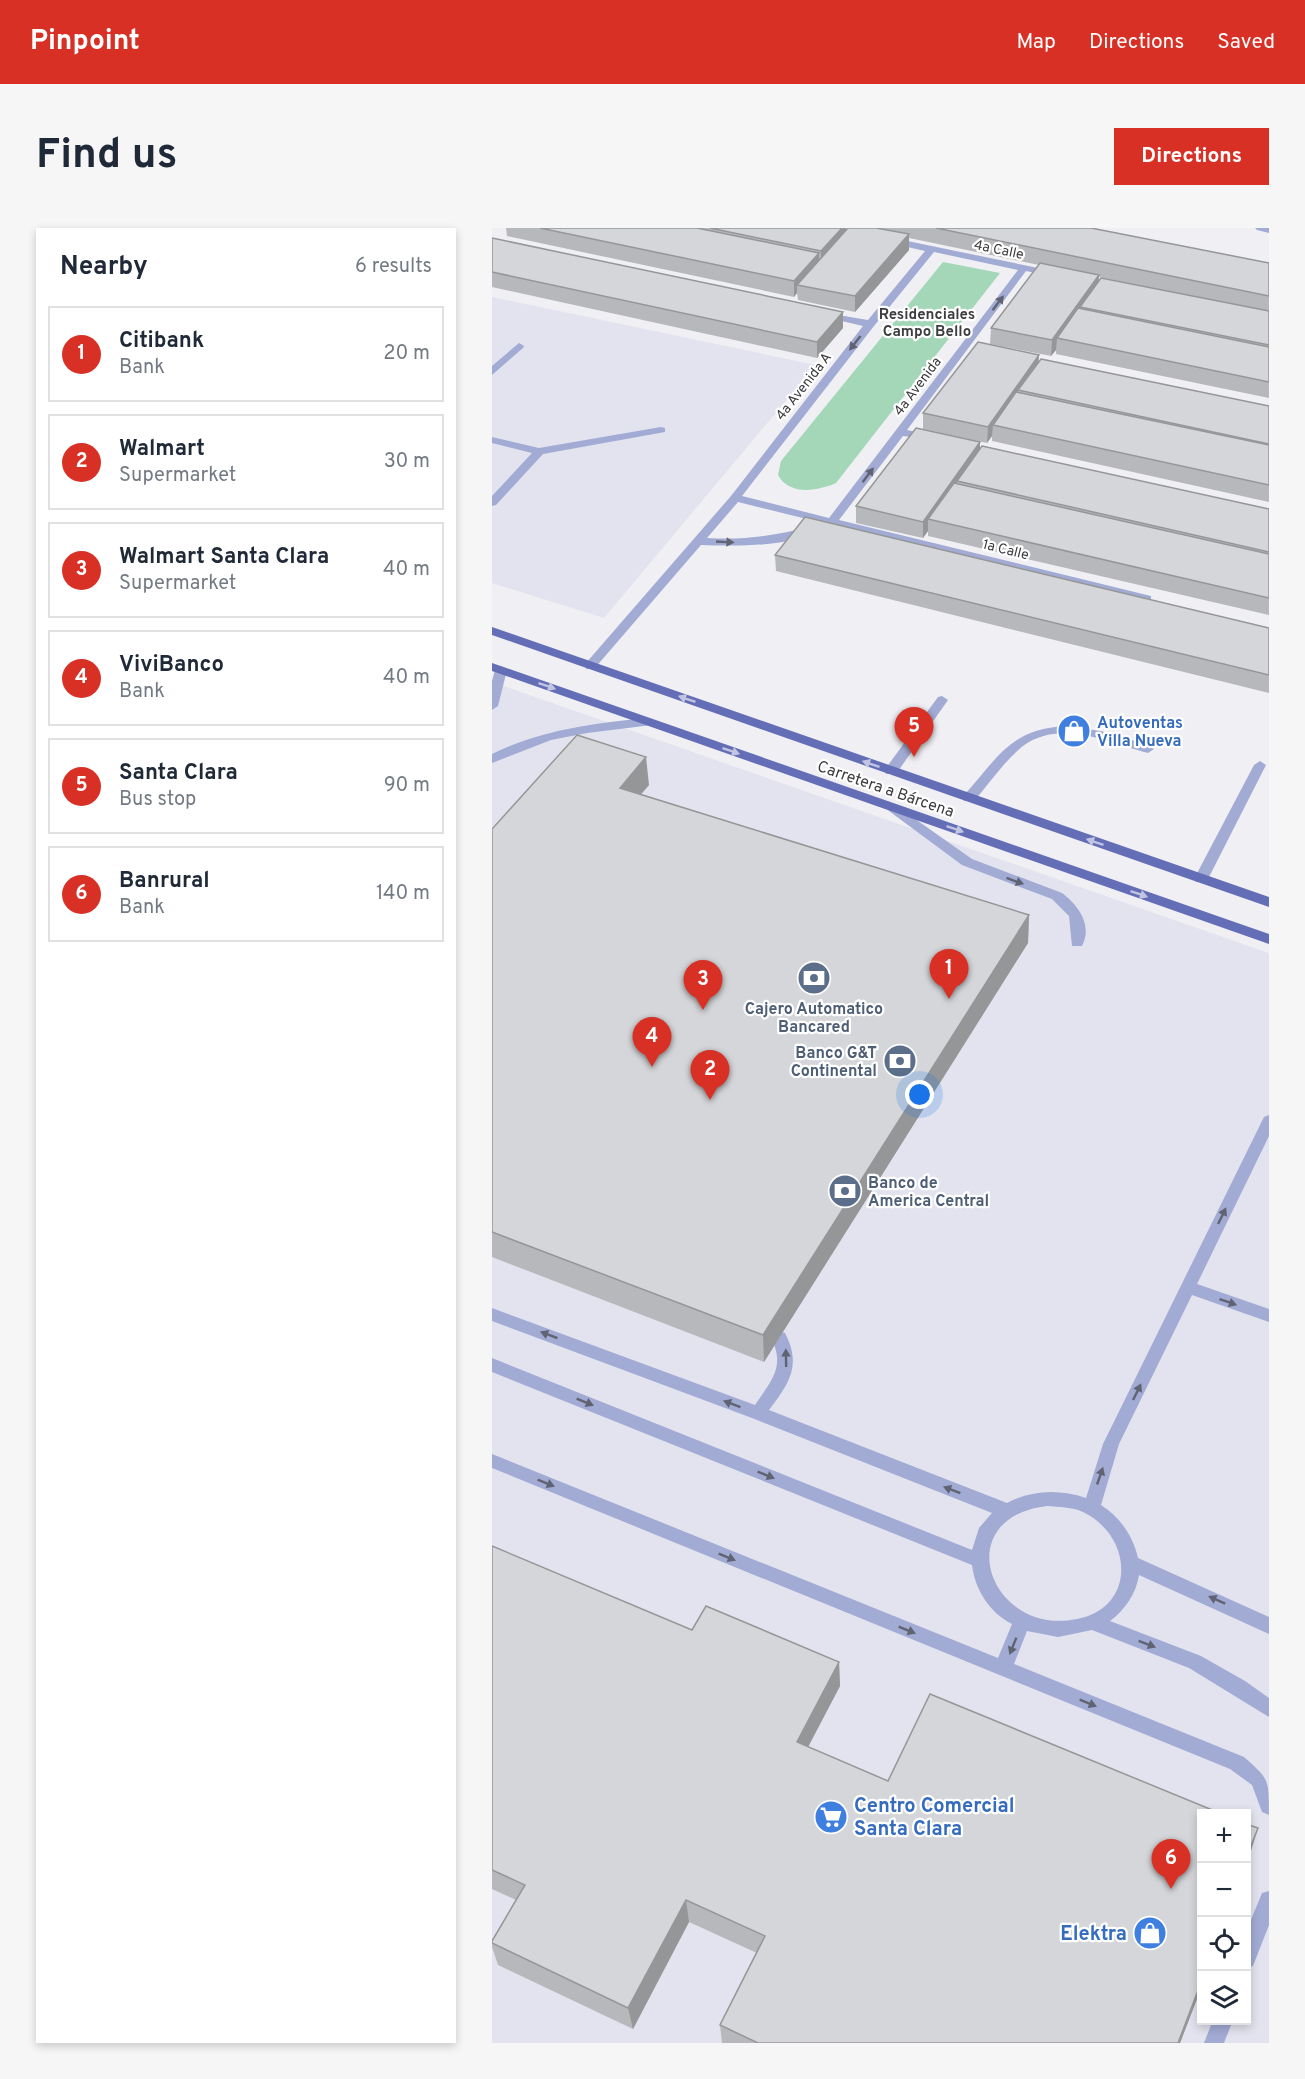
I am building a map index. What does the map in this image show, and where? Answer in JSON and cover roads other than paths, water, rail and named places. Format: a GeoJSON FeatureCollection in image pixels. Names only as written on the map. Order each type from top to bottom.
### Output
{"type":"FeatureCollection","features":[{"type":"Feature","properties":{"kind":"main road","name":"Carretera a Bárcena"},"geometry":{"type":"LineString","coordinates":[[492,632],[1269,902]]}},
{"type":"Feature","properties":{"kind":"main road","name":"Carretera a Bárcena"},"geometry":{"type":"LineString","coordinates":[[496,668],[1269,939]]}},
{"type":"Feature","properties":{"kind":"street"},"geometry":{"type":"LineString","coordinates":[[1260,228],[1269,230]]}},
{"type":"Feature","properties":{"kind":"street","name":"4a Calle"},"geometry":{"type":"LineString","coordinates":[[875,237],[1059,276]]}},
{"type":"Feature","properties":{"kind":"street","name":"4a Avenida A"},"geometry":{"type":"LineString","coordinates":[[590,666],[735,498],[870,324],[932,249]]}},
{"type":"Feature","properties":{"kind":"street","name":"4a Avenida"},"geometry":{"type":"LineString","coordinates":[[832,522],[1024,268]]}},
{"type":"Feature","properties":{"kind":"street"},"geometry":{"type":"LineString","coordinates":[[813,312],[870,324]]}},
{"type":"Feature","properties":{"kind":"street"},"geometry":{"type":"LineString","coordinates":[[967,345],[979,347]]}},
{"type":"Feature","properties":{"kind":"street"},"geometry":{"type":"LineString","coordinates":[[492,372],[519,346]]}},
{"type":"Feature","properties":{"kind":"street"},"geometry":{"type":"LineString","coordinates":[[492,440],[539,451],[660,430]]}},
{"type":"Feature","properties":{"kind":"street"},"geometry":{"type":"LineString","coordinates":[[901,432],[947,442]]}},
{"type":"Feature","properties":{"kind":"street"},"geometry":{"type":"LineString","coordinates":[[492,503],[539,451]]}},
{"type":"Feature","properties":{"kind":"street","name":"1a Calle"},"geometry":{"type":"LineString","coordinates":[[735,498],[1154,600]]}},
{"type":"Feature","properties":{"kind":"street"},"geometry":{"type":"LineString","coordinates":[[697,541],[753,544],[783,538],[832,522]]}},
{"type":"Feature","properties":{"kind":"street"},"geometry":{"type":"LineString","coordinates":[[492,706],[496,668]]}},
{"type":"Feature","properties":{"kind":"street"},"geometry":{"type":"LineString","coordinates":[[891,771],[942,700]]}},
{"type":"Feature","properties":{"kind":"street"},"geometry":{"type":"LineString","coordinates":[[492,759],[543,737],[566,731],[648,722]]}},
{"type":"Feature","properties":{"kind":"street"},"geometry":{"type":"LineString","coordinates":[[969,798],[1020,742],[1043,732],[1066,730],[1091,732],[1148,749]]}},
{"type":"Feature","properties":{"kind":"street"},"geometry":{"type":"LineString","coordinates":[[1201,879],[1260,765]]}},
{"type":"Feature","properties":{"kind":"street"},"geometry":{"type":"LineString","coordinates":[[894,808],[967,862],[1062,900],[1075,913],[1079,922],[1080,933],[1077,943]]}},
{"type":"Feature","properties":{"kind":"street"},"geometry":{"type":"LineString","coordinates":[[1091,1508],[1112,1444],[1188,1287],[1262,1151],[1269,1121]]}},
{"type":"Feature","properties":{"kind":"street"},"geometry":{"type":"LineString","coordinates":[[1188,1287],[1269,1316]]}},
{"type":"Feature","properties":{"kind":"street"},"geometry":{"type":"LineString","coordinates":[[492,1314],[758,1413],[1007,1511]]}},
{"type":"Feature","properties":{"kind":"street"},"geometry":{"type":"LineString","coordinates":[[758,1413],[783,1376],[788,1362],[785,1346],[779,1338]]}},
{"type":"Feature","properties":{"kind":"street"},"geometry":{"type":"LineString","coordinates":[[492,1365],[978,1560]]}},
{"type":"Feature","properties":{"kind":"street"},"geometry":{"type":"LineString","coordinates":[[492,1461],[1237,1763],[1259,1779],[1269,1806]]}},
{"type":"Feature","properties":{"kind":"street"},"geometry":{"type":"LineString","coordinates":[[1047,1499],[1070,1501],[1091,1508],[1107,1518],[1128,1547],[1131,1563],[1130,1581],[1122,1598],[1109,1613],[1093,1623],[1070,1629],[1045,1629],[1022,1622],[1004,1611],[990,1596],[981,1578],[978,1560],[982,1541],[992,1525],[1007,1511],[1025,1502],[1047,1499]]}},
{"type":"Feature","properties":{"kind":"street"},"geometry":{"type":"LineString","coordinates":[[1131,1563],[1221,1602],[1269,1626]]}},
{"type":"Feature","properties":{"kind":"street"},"geometry":{"type":"LineString","coordinates":[[1003,1669],[1022,1622]]}},
{"type":"Feature","properties":{"kind":"street"},"geometry":{"type":"LineString","coordinates":[[1093,1623],[1195,1662],[1239,1687],[1269,1709]]}},
{"type":"Feature","properties":{"kind":"street"},"geometry":{"type":"LineString","coordinates":[[1251,1946],[1269,1900]]}},
{"type":"Feature","properties":{"kind":"street"},"geometry":{"type":"LineString","coordinates":[[1214,2043],[1221,2025]]}},
{"type":"Feature","properties":{"kind":"place","name":"Autoventas Villa Nueva"},"geometry":{"type":"Point","coordinates":[1074,731]}},
{"type":"Feature","properties":{"kind":"place","name":"Santa Clara"},"geometry":{"type":"Point","coordinates":[914,757]}},
{"type":"Feature","properties":{"kind":"place","name":"Cajero Automatico Bancared"},"geometry":{"type":"Point","coordinates":[814,978]}},
{"type":"Feature","properties":{"kind":"place","name":"Citibank"},"geometry":{"type":"Point","coordinates":[949,999]}},
{"type":"Feature","properties":{"kind":"place","name":"Walmart Santa Clara"},"geometry":{"type":"Point","coordinates":[703,1010]}},
{"type":"Feature","properties":{"kind":"place","name":"Banco G&T Continental"},"geometry":{"type":"Point","coordinates":[900,1061]}},
{"type":"Feature","properties":{"kind":"place","name":"ViviBanco"},"geometry":{"type":"Point","coordinates":[652,1067]}},
{"type":"Feature","properties":{"kind":"place","name":"Walmart"},"geometry":{"type":"Point","coordinates":[710,1100]}},
{"type":"Feature","properties":{"kind":"place","name":"Banco de America Central"},"geometry":{"type":"Point","coordinates":[845,1191]}},
{"type":"Feature","properties":{"kind":"place","name":"Centro Comercial Santa Clara"},"geometry":{"type":"Point","coordinates":[831,1817]}},
{"type":"Feature","properties":{"kind":"place","name":"Banrural"},"geometry":{"type":"Point","coordinates":[1171,1889]}},
{"type":"Feature","properties":{"kind":"place","name":"Elektra"},"geometry":{"type":"Point","coordinates":[1150,1933]}},
{"type":"Feature","properties":{"kind":"district","name":"Residenciales Campo Bello"},"geometry":{"type":"Point","coordinates":[927,322]}}]}
